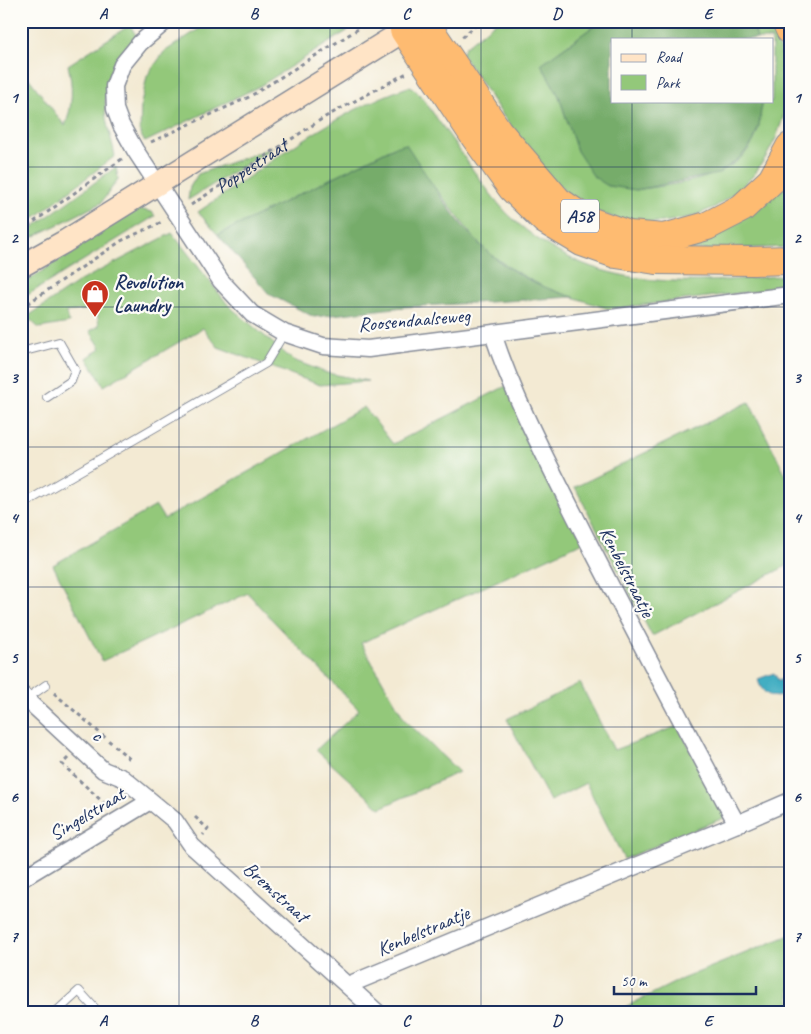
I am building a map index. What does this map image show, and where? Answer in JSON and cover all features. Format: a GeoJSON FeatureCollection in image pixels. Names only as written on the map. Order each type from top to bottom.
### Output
{"type":"FeatureCollection","features":[{"type":"Feature","properties":{"kind":"highway"},"geometry":{"type":"LineString","coordinates":[[786,21],[790,30]]}},
{"type":"Feature","properties":{"kind":"highway","name":"A58"},"geometry":{"type":"LineString","coordinates":[[416,24],[435,57],[475,137],[512,188],[545,220],[582,242],[616,254],[656,260],[753,262],[790,260]]}},
{"type":"Feature","properties":{"kind":"highway","name":"A58"},"geometry":{"type":"LineString","coordinates":[[435,57],[558,201],[586,220],[629,235],[664,238],[706,226],[742,208],[772,180],[790,147]]}},
{"type":"Feature","properties":{"kind":"street","name":"Roosendaalseweg"},"geometry":{"type":"LineString","coordinates":[[166,21],[140,43],[122,65],[114,86],[115,109],[121,125],[156,184],[220,281],[252,314],[284,333],[322,346],[368,349],[790,295]]}},
{"type":"Feature","properties":{"kind":"street","name":"Poppestraat"},"geometry":{"type":"LineString","coordinates":[[21,266],[64,242],[416,24]]}},
{"type":"Feature","properties":{"kind":"street","name":"Kenbelstraatje"},"geometry":{"type":"LineString","coordinates":[[493,334],[501,358],[528,420],[560,486],[642,647],[737,824]]}},
{"type":"Feature","properties":{"kind":"street","name":"c"},"geometry":{"type":"LineString","coordinates":[[24,696],[104,770],[123,778],[150,801]]}},
{"type":"Feature","properties":{"kind":"street","name":"Kenbelstraatje"},"geometry":{"type":"LineString","coordinates":[[348,985],[737,824],[790,800]]}},
{"type":"Feature","properties":{"kind":"street","name":"Singelstraat"},"geometry":{"type":"LineString","coordinates":[[21,879],[150,801]]}},
{"type":"Feature","properties":{"kind":"street","name":"Bremstraat"},"geometry":{"type":"LineString","coordinates":[[150,801],[176,821],[192,846],[378,1013]]}},
{"type":"Feature","properties":{"kind":"lane"},"geometry":{"type":"LineString","coordinates":[[21,505],[266,363],[284,333]]}},
{"type":"Feature","properties":{"kind":"lane"},"geometry":{"type":"LineString","coordinates":[[21,352],[59,342],[75,370],[71,381],[47,397]]}},
{"type":"Feature","properties":{"kind":"lane"},"geometry":{"type":"LineString","coordinates":[[24,696],[46,685]]}},
{"type":"Feature","properties":{"kind":"lane"},"geometry":{"type":"LineString","coordinates":[[56,1013],[79,991],[98,1013]]}},
{"type":"Feature","properties":{"kind":"path"},"geometry":{"type":"LineString","coordinates":[[21,231],[135,150],[249,97],[371,21]]}},
{"type":"Feature","properties":{"kind":"path","name":"Poppestraat"},"geometry":{"type":"LineString","coordinates":[[21,308],[121,241],[176,215],[325,117],[435,57],[481,21]]}},
{"type":"Feature","properties":{"kind":"path"},"geometry":{"type":"LineString","coordinates":[[79,747],[62,764],[121,818]]}},
{"type":"Feature","properties":{"kind":"green space"},"geometry":{"type":"Polygon","coordinates":[[[211,21],[363,21],[260,86],[145,142],[140,134],[141,104],[147,76],[164,52],[211,21]]]}},
{"type":"Feature","properties":{"kind":"green space"},"geometry":{"type":"Polygon","coordinates":[[[497,21],[601,21],[541,64],[559,96],[577,151],[636,190],[685,182],[717,173],[743,155],[753,142],[757,132],[762,102],[774,102],[774,38],[757,38],[752,21],[770,21],[785,65],[786,97],[783,118],[776,138],[753,176],[736,192],[715,207],[691,217],[663,222],[629,223],[581,206],[536,165],[462,54],[465,47],[497,21]]]}},
{"type":"Feature","properties":{"kind":"green space"},"geometry":{"type":"Polygon","coordinates":[[[601,21],[752,21],[757,38],[611,38],[611,102],[762,102],[759,125],[753,142],[741,157],[718,174],[636,190],[608,186],[594,177],[577,151],[559,96],[541,64],[601,21]]]}},
{"type":"Feature","properties":{"kind":"green space"},"geometry":{"type":"Polygon","coordinates":[[[130,25],[137,37],[116,63],[111,73],[106,95],[106,118],[115,156],[21,228],[21,68],[65,126],[70,111],[71,96],[68,65],[130,25]]]}},
{"type":"Feature","properties":{"kind":"green space"},"geometry":{"type":"Polygon","coordinates":[[[411,86],[421,96],[491,195],[506,212],[543,242],[575,260],[608,272],[643,279],[714,281],[790,275],[790,287],[609,309],[545,288],[513,270],[490,254],[474,238],[438,191],[394,147],[218,235],[198,212],[327,125],[382,97],[411,86]]]}},
{"type":"Feature","properties":{"kind":"green space"},"geometry":{"type":"Polygon","coordinates":[[[406,144],[455,216],[490,254],[530,280],[574,297],[404,307],[314,317],[269,294],[218,235],[394,147],[406,144]]]}},
{"type":"Feature","properties":{"kind":"green space"},"geometry":{"type":"Polygon","coordinates":[[[274,147],[188,200],[190,187],[198,174],[274,147]]]}},
{"type":"Feature","properties":{"kind":"green space"},"geometry":{"type":"Polygon","coordinates":[[[116,167],[118,179],[101,203],[21,243],[21,236],[116,167]]]}},
{"type":"Feature","properties":{"kind":"green space"},"geometry":{"type":"Polygon","coordinates":[[[790,168],[790,247],[661,251],[790,168]]]}},
{"type":"Feature","properties":{"kind":"green space"},"geometry":{"type":"Polygon","coordinates":[[[139,209],[152,212],[155,216],[21,299],[21,285],[139,209]]]}},
{"type":"Feature","properties":{"kind":"green space"},"geometry":{"type":"Polygon","coordinates":[[[172,233],[229,306],[293,360],[327,373],[368,381],[320,385],[218,347],[203,328],[104,386],[87,358],[101,348],[90,331],[99,326],[97,309],[66,312],[69,323],[39,328],[27,317],[80,281],[172,233]]]}},
{"type":"Feature","properties":{"kind":"green space"},"geometry":{"type":"Polygon","coordinates":[[[506,386],[583,542],[361,643],[405,720],[459,772],[380,808],[316,750],[359,710],[248,593],[102,661],[53,565],[156,506],[164,519],[364,407],[393,444],[506,386]]]}},
{"type":"Feature","properties":{"kind":"green space"},"geometry":{"type":"Polygon","coordinates":[[[749,402],[790,483],[790,564],[652,636],[575,487],[749,402]]]}},
{"type":"Feature","properties":{"kind":"green space"},"geometry":{"type":"Polygon","coordinates":[[[580,683],[614,750],[678,726],[726,817],[624,859],[586,783],[550,801],[507,719],[580,683]]]}},
{"type":"Feature","properties":{"kind":"green space"},"geometry":{"type":"Polygon","coordinates":[[[790,935],[790,1013],[613,1013],[682,979],[790,935]]]}},
{"type":"Feature","properties":{"kind":"water"},"geometry":{"type":"Polygon","coordinates":[[[774,673],[778,680],[786,677],[790,679],[790,691],[785,695],[770,696],[760,685],[758,679],[774,673]]]}},
{"type":"Feature","properties":{"kind":"place","name":"Revolution Laundry"},"geometry":{"type":"Point","coordinates":[95,318]}}]}
